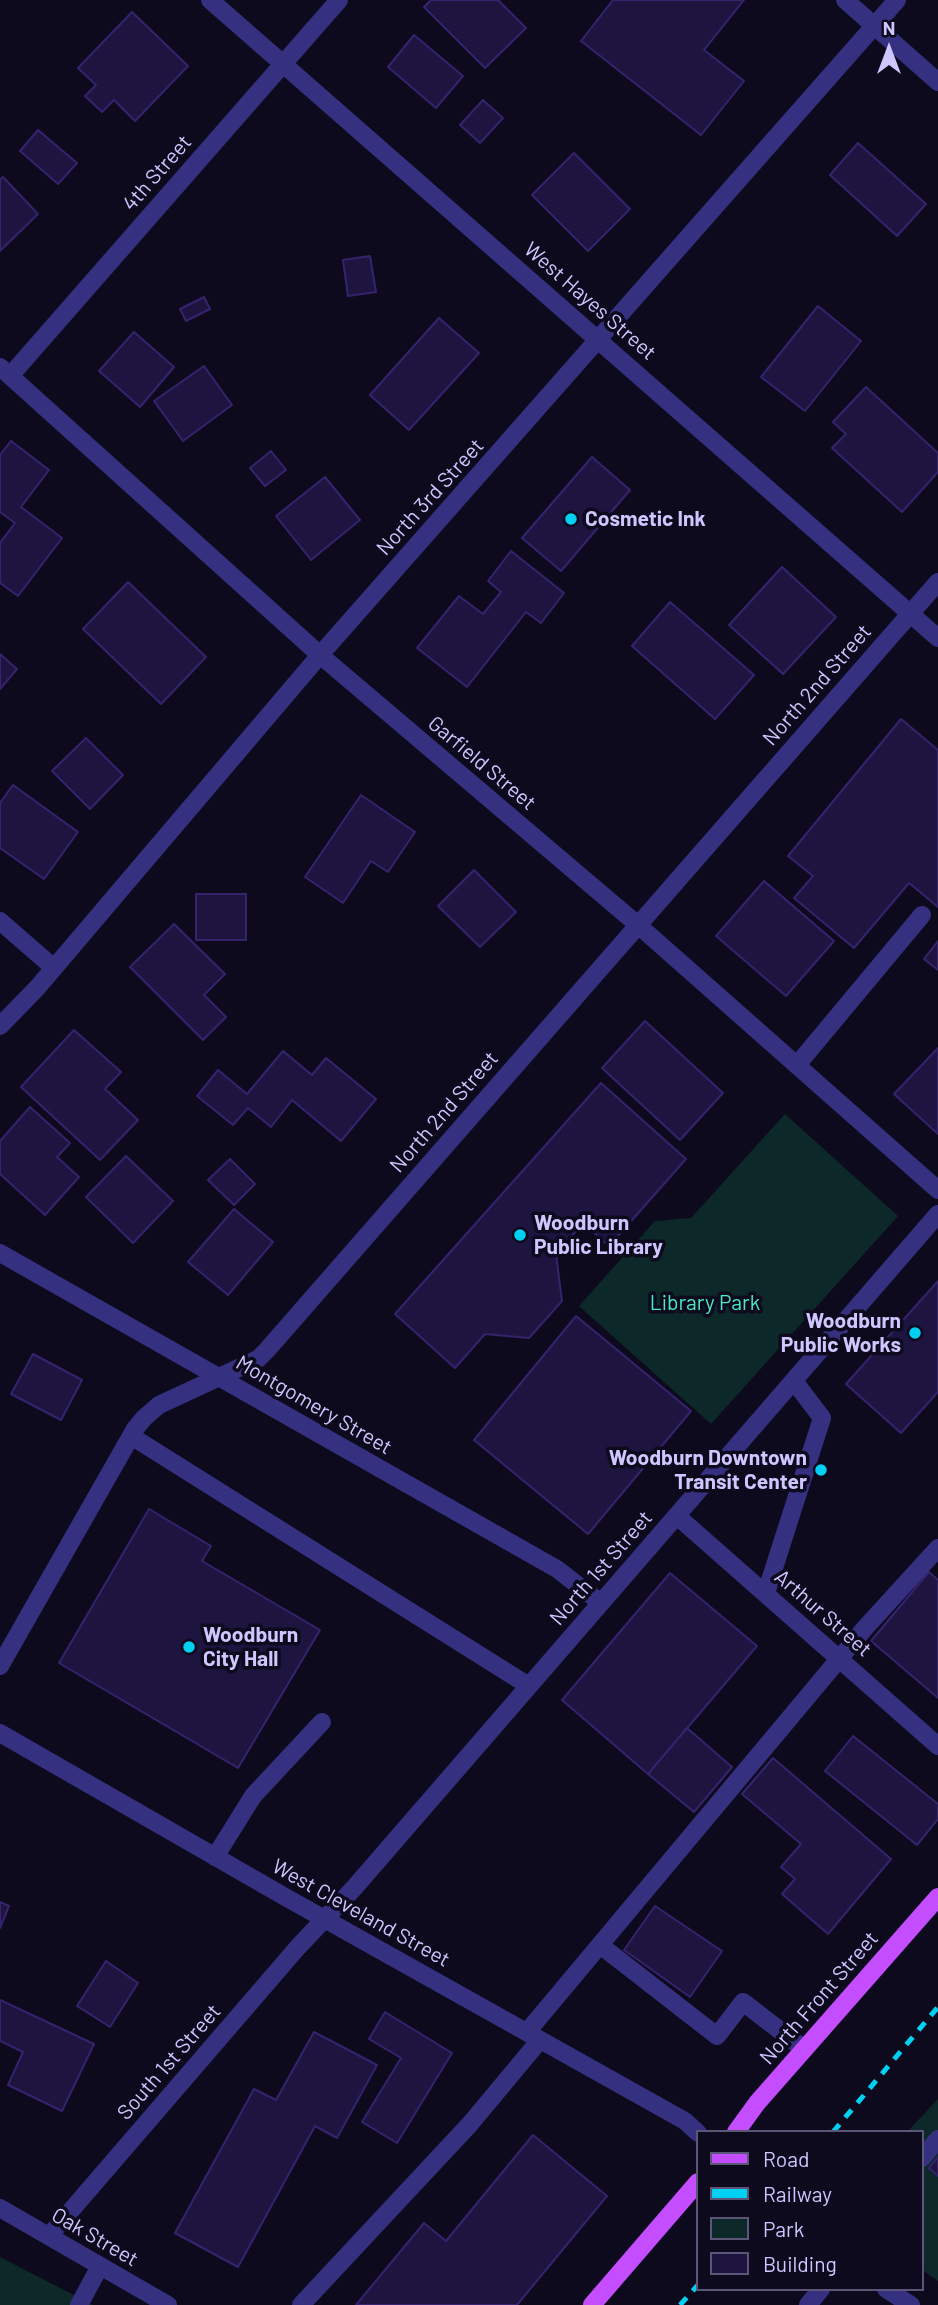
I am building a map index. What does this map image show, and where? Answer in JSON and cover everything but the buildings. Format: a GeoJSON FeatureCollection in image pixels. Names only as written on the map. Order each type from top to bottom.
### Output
{"type":"FeatureCollection","features":[{"type":"Feature","properties":{"kind":"main road","name":"North Front Street"},"geometry":{"type":"LineString","coordinates":[[737,2130],[757,2103],[938,1897]]}},
{"type":"Feature","properties":{"kind":"main road"},"geometry":{"type":"LineString","coordinates":[[592,2305],[696,2184]]}},
{"type":"Feature","properties":{"kind":"street","name":"West Hayes Street"},"geometry":{"type":"LineString","coordinates":[[210,0],[938,638]]}},
{"type":"Feature","properties":{"kind":"street","name":"4th Street"},"geometry":{"type":"LineString","coordinates":[[5,371],[339,0]]}},
{"type":"Feature","properties":{"kind":"street"},"geometry":{"type":"LineString","coordinates":[[845,0],[938,82]]}},
{"type":"Feature","properties":{"kind":"street","name":"North 3rd Street"},"geometry":{"type":"LineString","coordinates":[[0,1026],[54,968],[320,655],[897,0]]}},
{"type":"Feature","properties":{"kind":"street","name":"Garfield Street"},"geometry":{"type":"LineString","coordinates":[[5,371],[320,655],[638,925],[938,1189]]}},
{"type":"Feature","properties":{"kind":"street","name":"North 2nd Street"},"geometry":{"type":"LineString","coordinates":[[0,1666],[131,1436],[144,1418],[159,1405],[258,1359],[267,1350],[938,582]]}},
{"type":"Feature","properties":{"kind":"street"},"geometry":{"type":"LineString","coordinates":[[797,1065],[922,915]]}},
{"type":"Feature","properties":{"kind":"street"},"geometry":{"type":"LineString","coordinates":[[0,921],[54,968]]}},
{"type":"Feature","properties":{"kind":"street","name":"North 1st Street"},"geometry":{"type":"LineString","coordinates":[[324,1919],[354,1888],[938,1214]]}},
{"type":"Feature","properties":{"kind":"street","name":"Montgomery Street"},"geometry":{"type":"LineString","coordinates":[[0,1252],[556,1569],[601,1603]]}},
{"type":"Feature","properties":{"kind":"street"},"geometry":{"type":"LineString","coordinates":[[765,1593],[822,1418],[794,1381]]}},
{"type":"Feature","properties":{"kind":"street"},"geometry":{"type":"LineString","coordinates":[[131,1436],[529,1686]]}},
{"type":"Feature","properties":{"kind":"street","name":"Arthur Street"},"geometry":{"type":"LineString","coordinates":[[677,1516],[938,1746]]}},
{"type":"Feature","properties":{"kind":"street"},"geometry":{"type":"LineString","coordinates":[[301,2305],[470,2124],[600,1945],[865,1628],[938,1548]]}},
{"type":"Feature","properties":{"kind":"street"},"geometry":{"type":"LineString","coordinates":[[215,1857],[253,1796],[322,1722]]}},
{"type":"Feature","properties":{"kind":"street","name":"West Cleveland Street"},"geometry":{"type":"LineString","coordinates":[[0,1733],[324,1919],[685,2121],[696,2131]]}},
{"type":"Feature","properties":{"kind":"street","name":"South 1st Street"},"geometry":{"type":"LineString","coordinates":[[49,2236],[324,1919]]}},
{"type":"Feature","properties":{"kind":"street"},"geometry":{"type":"LineString","coordinates":[[600,1945],[717,2036],[743,2002],[804,2049]]}},
{"type":"Feature","properties":{"kind":"street"},"geometry":{"type":"LineString","coordinates":[[924,2156],[938,2139]]}},
{"type":"Feature","properties":{"kind":"street","name":"Oak Street"},"geometry":{"type":"LineString","coordinates":[[0,2208],[168,2305]]}},
{"type":"Feature","properties":{"kind":"street"},"geometry":{"type":"LineString","coordinates":[[79,2305],[100,2266]]}},
{"type":"Feature","properties":{"kind":"street"},"geometry":{"type":"LineString","coordinates":[[808,2305],[819,2291]]}},
{"type":"Feature","properties":{"kind":"street"},"geometry":{"type":"LineString","coordinates":[[889,2291],[911,2305]]}},
{"type":"Feature","properties":{"kind":"green space","name":"Library Park"},"geometry":{"type":"Polygon","coordinates":[[[785,1114],[898,1216],[711,1424],[579,1306],[655,1221],[691,1218],[785,1114]]]}},
{"type":"Feature","properties":{"kind":"green space"},"geometry":{"type":"Polygon","coordinates":[[[938,2099],[938,2281],[924,2271],[924,2130],[909,2130],[938,2099]]]}},
{"type":"Feature","properties":{"kind":"green space"},"geometry":{"type":"Polygon","coordinates":[[[0,2257],[93,2305],[0,2305],[0,2257]]]}},
{"type":"Feature","properties":{"kind":"railway"},"geometry":{"type":"LineString","coordinates":[[835,2130],[938,2007]]}},
{"type":"Feature","properties":{"kind":"railway"},"geometry":{"type":"LineString","coordinates":[[680,2305],[696,2287]]}},
{"type":"Feature","properties":{"kind":"place","name":"Cosmetic Ink"},"geometry":{"type":"Point","coordinates":[571,519]}},
{"type":"Feature","properties":{"kind":"place","name":"Woodburn Public Library"},"geometry":{"type":"Point","coordinates":[520,1235]}},
{"type":"Feature","properties":{"kind":"place","name":"Woodburn Public Works"},"geometry":{"type":"Point","coordinates":[915,1333]}},
{"type":"Feature","properties":{"kind":"place","name":"Woodburn Downtown Transit Center"},"geometry":{"type":"Point","coordinates":[821,1470]}},
{"type":"Feature","properties":{"kind":"place","name":"Woodburn City Hall"},"geometry":{"type":"Point","coordinates":[189,1647]}}]}
